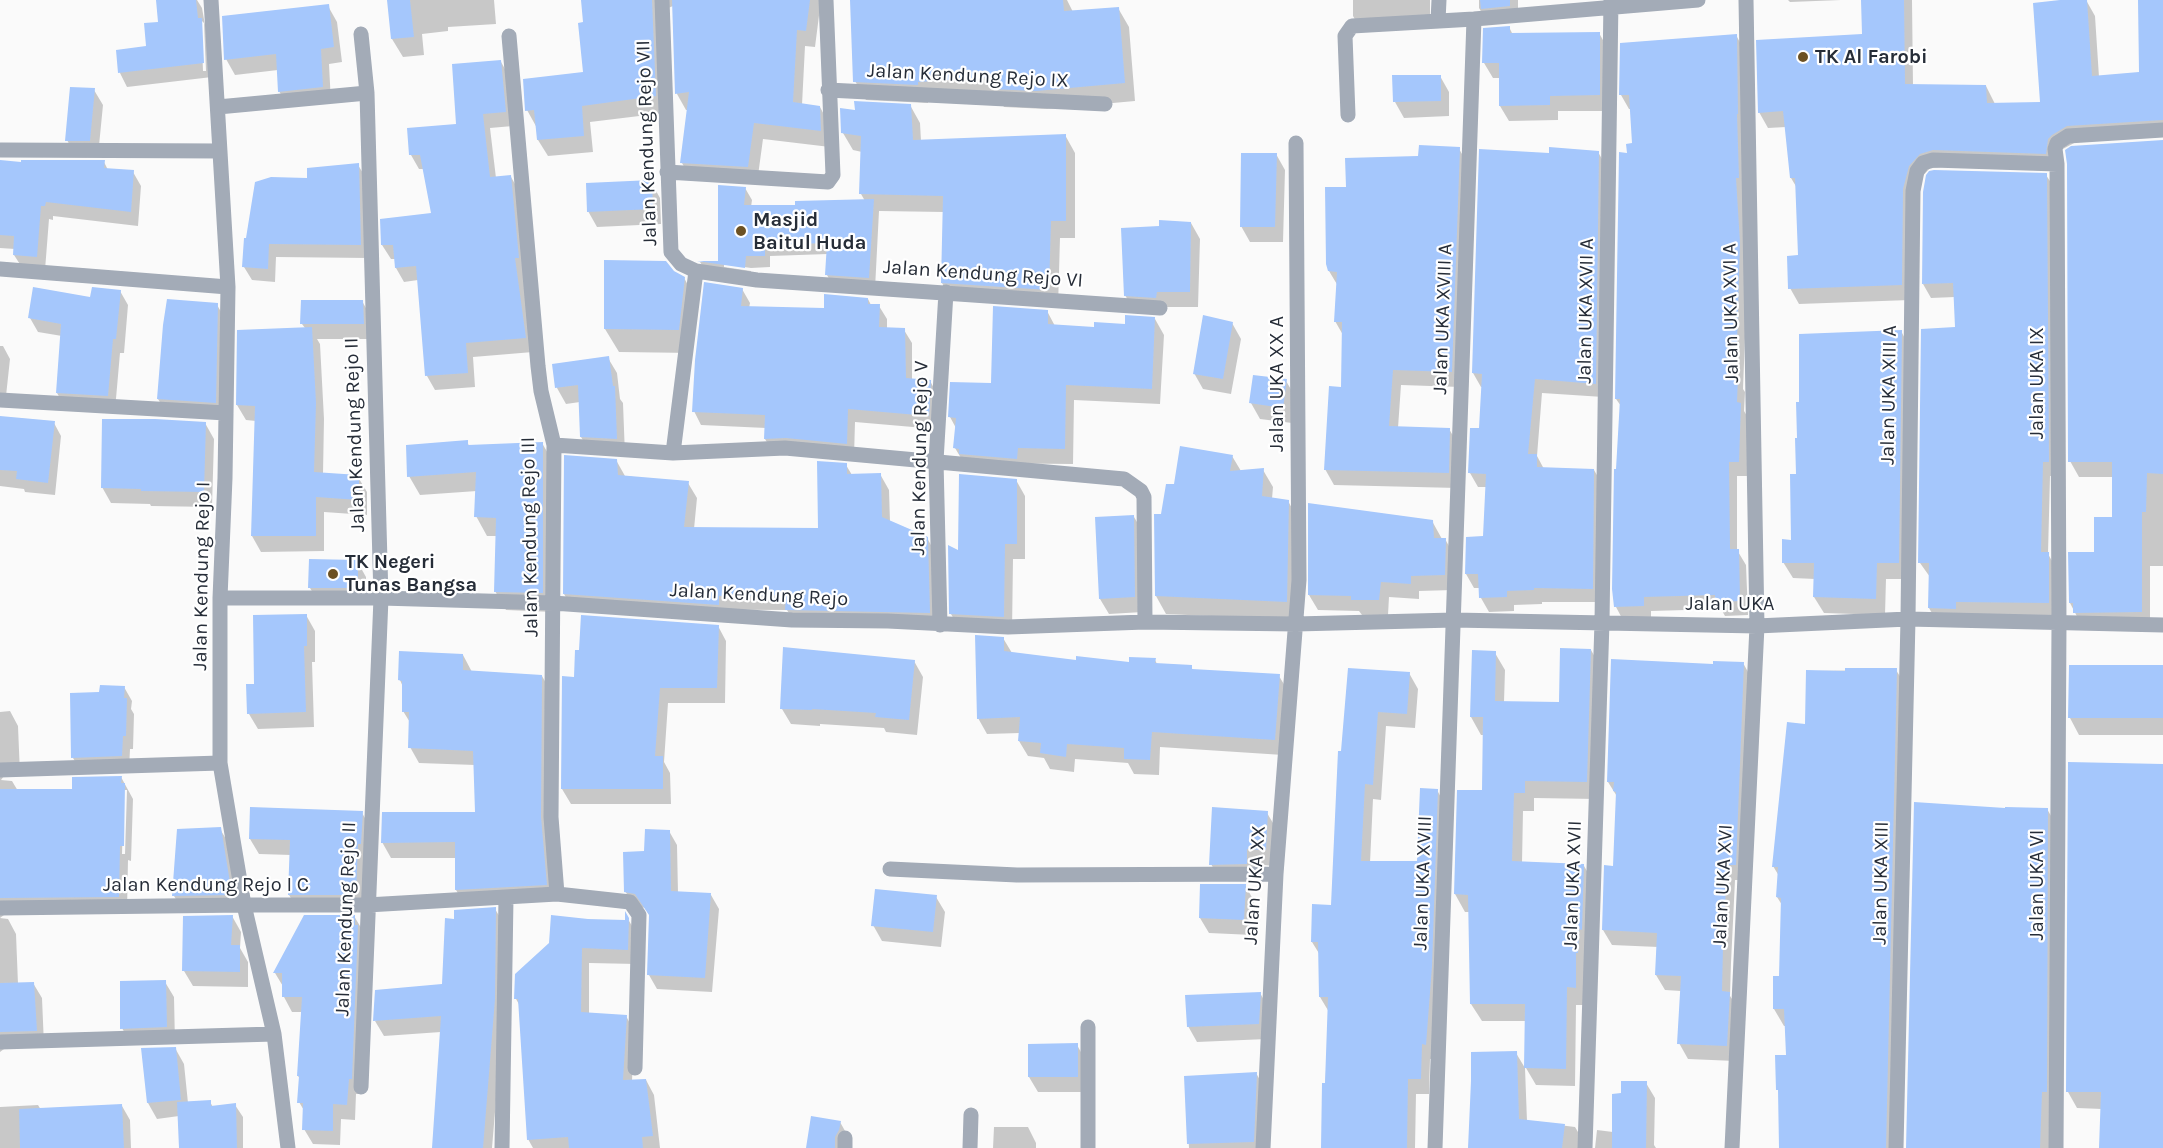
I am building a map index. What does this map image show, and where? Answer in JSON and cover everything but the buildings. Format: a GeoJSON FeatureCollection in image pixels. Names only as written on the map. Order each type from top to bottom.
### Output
{"type":"FeatureCollection","features":[{"type":"Feature","properties":{"kind":"street","name":"Jalan Kendung Rejo I"},"geometry":{"type":"LineString","coordinates":[[211,0],[228,287],[220,598],[220,763],[244,904],[274,1034],[285,1147]]}},
{"type":"Feature","properties":{"kind":"street","name":"Jalan Kendung Rejo VII"},"geometry":{"type":"LineString","coordinates":[[662,0],[671,252],[681,264],[696,271]]}},
{"type":"Feature","properties":{"kind":"street"},"geometry":{"type":"LineString","coordinates":[[668,172],[828,182],[833,175],[826,0]]}},
{"type":"Feature","properties":{"kind":"street"},"geometry":{"type":"LineString","coordinates":[[1438,21],[1439,0]]}},
{"type":"Feature","properties":{"kind":"street"},"geometry":{"type":"LineString","coordinates":[[1348,115],[1344,36],[1348,28],[1352,26],[1474,19],[1611,4],[1698,0]]}},
{"type":"Feature","properties":{"kind":"street","name":"Jalan UKA XVI A"},"geometry":{"type":"LineString","coordinates":[[1746,0],[1757,626]]}},
{"type":"Feature","properties":{"kind":"street","name":"Jalan UKA XVII A"},"geometry":{"type":"LineString","coordinates":[[1602,622],[1611,4]]}},
{"type":"Feature","properties":{"kind":"street","name":"Jalan UKA XVIII A"},"geometry":{"type":"LineString","coordinates":[[1454,621],[1474,19]]}},
{"type":"Feature","properties":{"kind":"street","name":"Jalan Kendung Rejo II"},"geometry":{"type":"LineString","coordinates":[[361,34],[367,93],[381,598],[361,1087]]}},
{"type":"Feature","properties":{"kind":"street","name":"Jalan Kendung Rejo III"},"geometry":{"type":"LineString","coordinates":[[509,36],[538,366],[541,391],[554,445],[551,817],[556,894]]}},
{"type":"Feature","properties":{"kind":"street","name":"Jalan Kendung Rejo IX"},"geometry":{"type":"LineString","coordinates":[[828,90],[1105,104]]}},
{"type":"Feature","properties":{"kind":"street"},"geometry":{"type":"LineString","coordinates":[[218,107],[367,93]]}},
{"type":"Feature","properties":{"kind":"street","name":"Jalan UKA IX"},"geometry":{"type":"LineString","coordinates":[[2059,623],[2056,143],[2068,136],[2163,130]]}},
{"type":"Feature","properties":{"kind":"street","name":"Jalan UKA XX A"},"geometry":{"type":"LineString","coordinates":[[1296,142],[1299,580],[1296,624]]}},
{"type":"Feature","properties":{"kind":"street"},"geometry":{"type":"LineString","coordinates":[[0,150],[220,151]]}},
{"type":"Feature","properties":{"kind":"street","name":"Jalan UKA XIII A"},"geometry":{"type":"LineString","coordinates":[[1908,619],[1913,191],[1917,171],[1923,163],[1933,160],[2057,164]]}},
{"type":"Feature","properties":{"kind":"street"},"geometry":{"type":"LineString","coordinates":[[0,269],[228,287]]}},
{"type":"Feature","properties":{"kind":"street"},"geometry":{"type":"LineString","coordinates":[[673,453],[696,271]]}},
{"type":"Feature","properties":{"kind":"street","name":"Jalan Kendung Rejo VI"},"geometry":{"type":"LineString","coordinates":[[696,271],[757,280],[1160,308]]}},
{"type":"Feature","properties":{"kind":"street","name":"Jalan Kendung Rejo V"},"geometry":{"type":"LineString","coordinates":[[940,625],[936,461],[946,292]]}},
{"type":"Feature","properties":{"kind":"street"},"geometry":{"type":"LineString","coordinates":[[0,400],[226,413]]}},
{"type":"Feature","properties":{"kind":"street"},"geometry":{"type":"LineString","coordinates":[[554,445],[673,453],[785,448],[936,461],[1130,483],[1144,497],[1145,622]]}},
{"type":"Feature","properties":{"kind":"street","name":"Jalan Kendung Rejo"},"geometry":{"type":"LineString","coordinates":[[220,598],[381,598],[553,603],[792,620],[888,621],[1008,627],[1145,622],[1296,624]]}},
{"type":"Feature","properties":{"kind":"street","name":"Jalan UKA"},"geometry":{"type":"LineString","coordinates":[[1296,624],[1454,621],[1757,626],[1908,619],[2163,625]]}},
{"type":"Feature","properties":{"kind":"street","name":"Jalan UKA XIII"},"geometry":{"type":"LineString","coordinates":[[1896,1148],[1908,619]]}},
{"type":"Feature","properties":{"kind":"street","name":"Jalan UKA XVIII"},"geometry":{"type":"LineString","coordinates":[[1434,1148],[1454,621]]}},
{"type":"Feature","properties":{"kind":"street","name":"Jalan UKA XVII"},"geometry":{"type":"LineString","coordinates":[[1585,1148],[1602,622]]}},
{"type":"Feature","properties":{"kind":"street","name":"Jalan UKA VI"},"geometry":{"type":"LineString","coordinates":[[2056,1148],[2059,623]]}},
{"type":"Feature","properties":{"kind":"street","name":"Jalan UKA XX"},"geometry":{"type":"LineString","coordinates":[[1263,1148],[1276,874],[1296,624]]}},
{"type":"Feature","properties":{"kind":"street","name":"Jalan UKA XVI"},"geometry":{"type":"LineString","coordinates":[[1732,1148],[1757,626]]}},
{"type":"Feature","properties":{"kind":"street"},"geometry":{"type":"LineString","coordinates":[[0,770],[220,763]]}},
{"type":"Feature","properties":{"kind":"street"},"geometry":{"type":"LineString","coordinates":[[890,869],[1017,875],[1276,874]]}},
{"type":"Feature","properties":{"kind":"street","name":"Jalan Kendung Rejo I C"},"geometry":{"type":"LineString","coordinates":[[0,908],[244,904],[367,905],[556,894],[630,902],[639,915],[635,1068]]}},
{"type":"Feature","properties":{"kind":"street"},"geometry":{"type":"LineString","coordinates":[[502,1148],[507,898]]}},
{"type":"Feature","properties":{"kind":"street"},"geometry":{"type":"LineString","coordinates":[[1088,1027],[1088,1148]]}},
{"type":"Feature","properties":{"kind":"street"},"geometry":{"type":"LineString","coordinates":[[0,1042],[274,1034]]}},
{"type":"Feature","properties":{"kind":"street"},"geometry":{"type":"LineString","coordinates":[[970,1114],[970,1148]]}},
{"type":"Feature","properties":{"kind":"place","name":"TK Al Farobi"},"geometry":{"type":"Point","coordinates":[1803,57]}},
{"type":"Feature","properties":{"kind":"place","name":"Masjid Baitul Huda"},"geometry":{"type":"Point","coordinates":[741,231]}},
{"type":"Feature","properties":{"kind":"place","name":"TK Negeri Tunas Bangsa"},"geometry":{"type":"Point","coordinates":[333,574]}}]}
